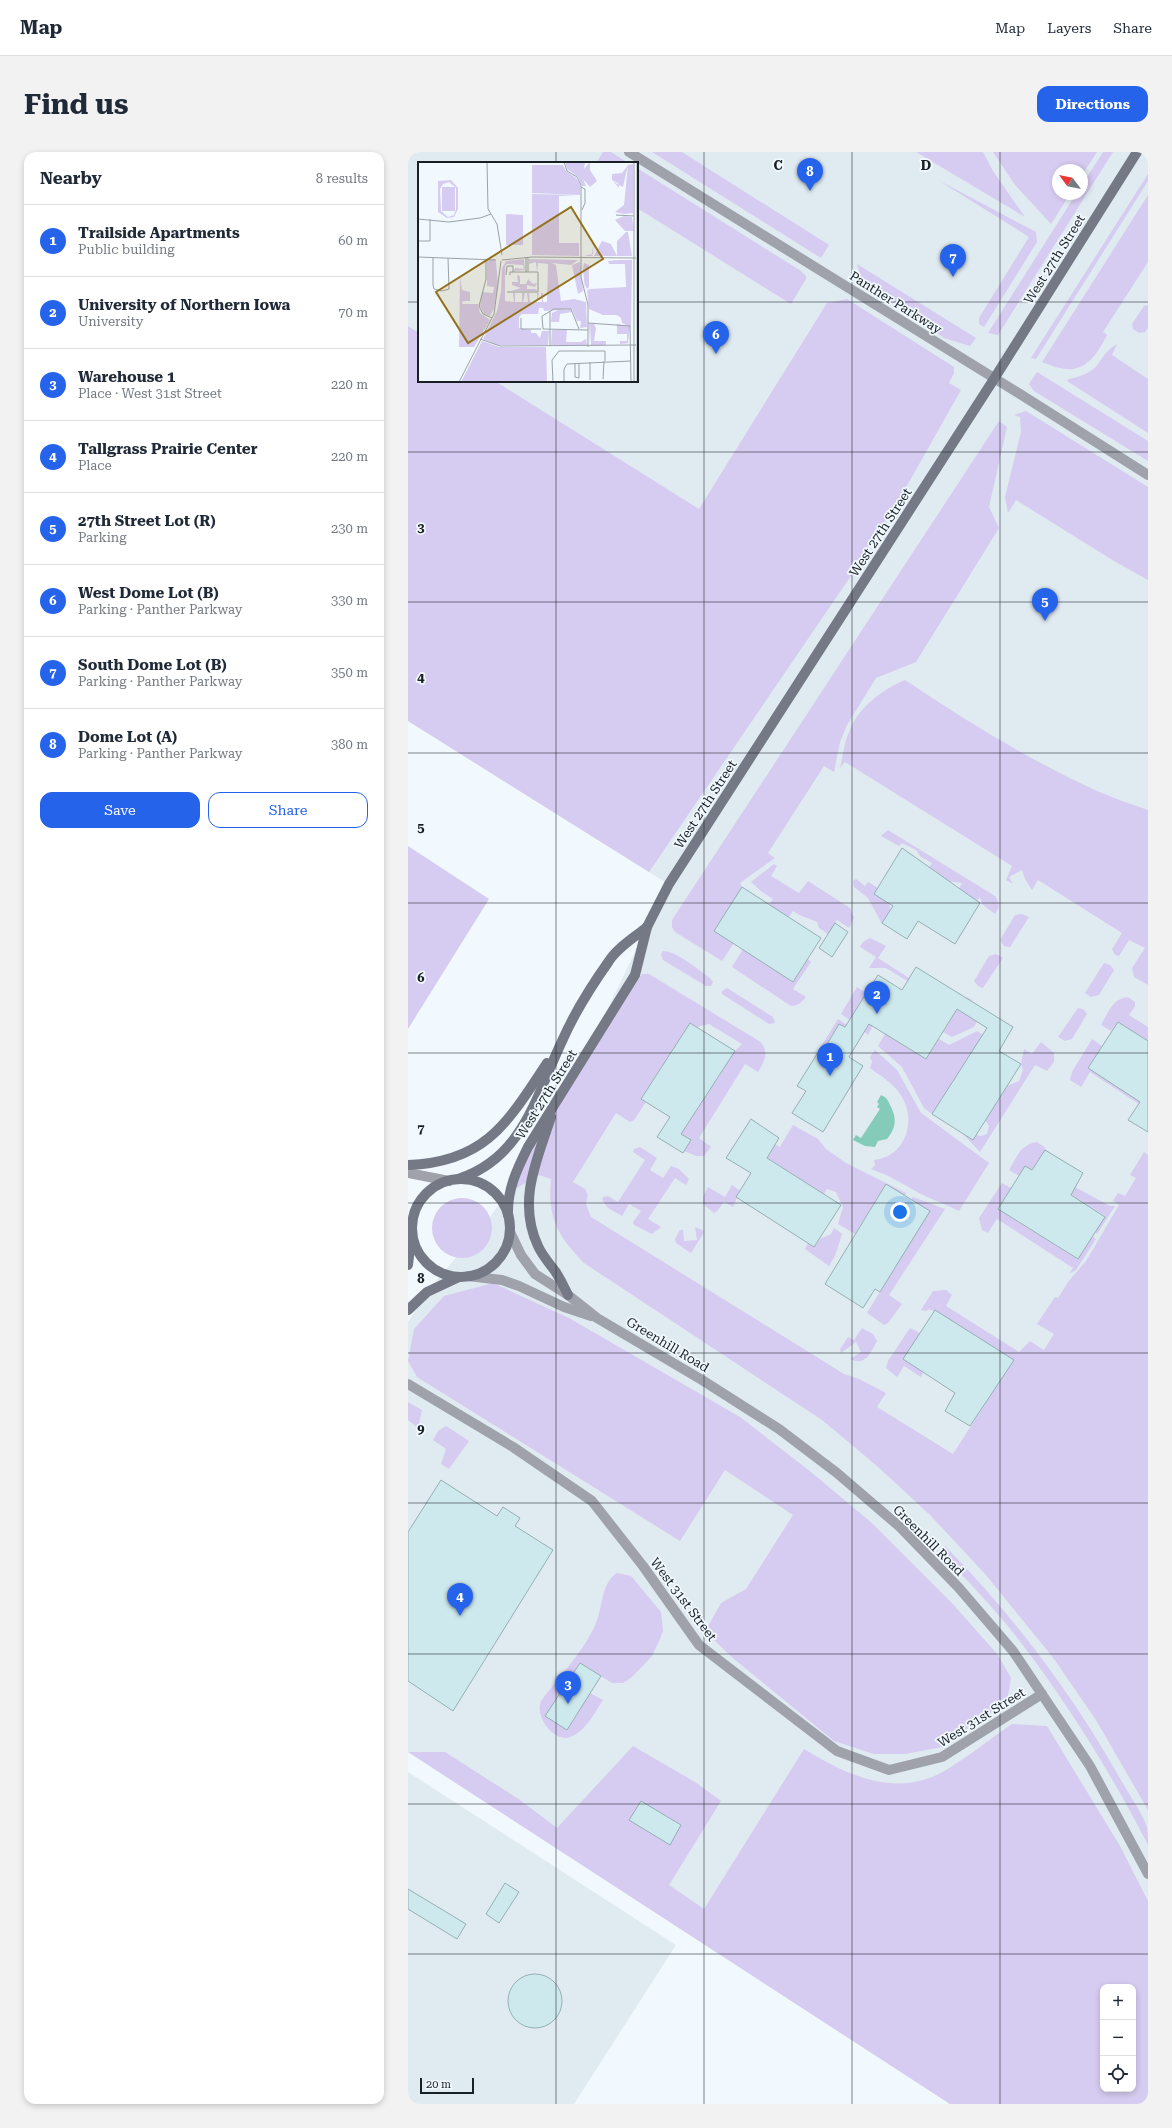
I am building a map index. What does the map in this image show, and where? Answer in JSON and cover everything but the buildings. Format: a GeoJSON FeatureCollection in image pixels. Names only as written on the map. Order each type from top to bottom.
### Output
{"type":"FeatureCollection","features":[{"type":"Feature","properties":{"kind":"main road","name":"West 27th Street"},"geometry":{"type":"LineString","coordinates":[[508,1215],[508,1201],[518,1167],[528,1147],[635,975],[647,927],[669,884],[994,379],[1137,152]]}},
{"type":"Feature","properties":{"kind":"main road","name":"West 27th Street"},"geometry":{"type":"LineString","coordinates":[[453,1180],[480,1170],[503,1153],[513,1143],[526,1122],[563,1038],[610,959],[647,927]]}},
{"type":"Feature","properties":{"kind":"main road"},"geometry":{"type":"LineString","coordinates":[[408,1165],[423,1165],[461,1156],[495,1134],[510,1118],[563,1038]]}},
{"type":"Feature","properties":{"kind":"main road"},"geometry":{"type":"LineString","coordinates":[[555,1104],[530,1187],[528,1217],[539,1248],[556,1272],[568,1295]]}},
{"type":"Feature","properties":{"kind":"main road"},"geometry":{"type":"LineString","coordinates":[[408,1265],[412,1219],[418,1204],[427,1192],[441,1182],[453,1180],[474,1180],[490,1188],[501,1200],[508,1215],[510,1232],[505,1248],[496,1262],[483,1272],[464,1276],[427,1292],[408,1310]]}},
{"type":"Feature","properties":{"kind":"main road"},"geometry":{"type":"LineString","coordinates":[[411,1228],[416,1249],[425,1262],[438,1271],[453,1276],[464,1276]]}},
{"type":"Feature","properties":{"kind":"street","name":"Panther Parkway"},"geometry":{"type":"LineString","coordinates":[[629,152],[1148,475]]}},
{"type":"Feature","properties":{"kind":"street"},"geometry":{"type":"LineString","coordinates":[[408,1173],[453,1180]]}},
{"type":"Feature","properties":{"kind":"street","name":"Greenhill Road"},"geometry":{"type":"LineString","coordinates":[[510,1232],[520,1255],[535,1274],[568,1295],[597,1318],[742,1404],[837,1473],[900,1527],[959,1588],[1013,1651],[1090,1766],[1148,1874]]}},
{"type":"Feature","properties":{"kind":"street","name":"Greenhill Road"},"geometry":{"type":"LineString","coordinates":[[464,1276],[502,1280],[519,1286],[564,1308],[597,1318]]}},
{"type":"Feature","properties":{"kind":"street","name":"West 31st Street"},"geometry":{"type":"LineString","coordinates":[[408,1384],[513,1447],[592,1501],[643,1566],[699,1645],[837,1751],[889,1770],[942,1757],[1042,1694]]}},
{"type":"Feature","properties":{"kind":"shaded area"},"geometry":{"type":"Polygon","coordinates":[[[408,152],[1148,152],[1148,2104],[950,2104],[408,1752],[408,1322],[427,1292],[490,1217],[542,1144],[668,884],[408,721],[408,152]]]}},
{"type":"Feature","properties":{"kind":"shaded area"},"geometry":{"type":"Polygon","coordinates":[[[603,152],[611,152],[626,162],[597,162],[603,152]]]}},
{"type":"Feature","properties":{"kind":"shaded area"},"geometry":{"type":"Polygon","coordinates":[[[652,152],[682,152],[829,245],[821,258],[652,152]]]}},
{"type":"Feature","properties":{"kind":"shaded area"},"geometry":{"type":"Polygon","coordinates":[[[916,152],[983,152],[993,171],[1025,217],[916,152]]]}},
{"type":"Feature","properties":{"kind":"shaded area"},"geometry":{"type":"Polygon","coordinates":[[[993,152],[1097,152],[1088,166],[1088,164],[1052,164],[1052,200],[1066,200],[1051,224],[1015,185],[993,152]]]}},
{"type":"Feature","properties":{"kind":"shaded area"},"geometry":{"type":"Polygon","coordinates":[[[1103,152],[1113,152],[1088,192],[1088,176],[1103,152]]]}},
{"type":"Feature","properties":{"kind":"shaded area"},"geometry":{"type":"Polygon","coordinates":[[[638,169],[801,271],[806,276],[806,279],[791,304],[638,209],[638,169]]]}},
{"type":"Feature","properties":{"kind":"shaded area"},"geometry":{"type":"Polygon","coordinates":[[[1148,174],[1148,181],[1036,359],[1031,358],[1148,174]]]}},
{"type":"Feature","properties":{"kind":"shaded area"},"geometry":{"type":"Polygon","coordinates":[[[938,180],[1036,232],[1037,242],[984,327],[979,324],[979,318],[1029,237],[938,180]]]}},
{"type":"Feature","properties":{"kind":"shaded area"},"geometry":{"type":"Polygon","coordinates":[[[1148,195],[1148,262],[1103,332],[1107,335],[1100,347],[1092,359],[1081,367],[1074,369],[1054,367],[1042,362],[1148,195]]]}},
{"type":"Feature","properties":{"kind":"shaded area"},"geometry":{"type":"Polygon","coordinates":[[[1072,200],[1083,200],[998,335],[988,333],[1072,200]]]}},
{"type":"Feature","properties":{"kind":"shaded area"},"geometry":{"type":"Polygon","coordinates":[[[857,264],[976,338],[970,346],[944,338],[861,279],[857,264]]]}},
{"type":"Feature","properties":{"kind":"shaded area"},"geometry":{"type":"Polygon","coordinates":[[[847,299],[954,367],[954,373],[949,383],[961,390],[904,491],[855,570],[649,872],[408,721],[408,326],[418,332],[418,382],[497,382],[699,509],[827,303],[847,299]]]}},
{"type":"Feature","properties":{"kind":"shaded area"},"geometry":{"type":"Polygon","coordinates":[[[1148,305],[1148,328],[1145,332],[1139,333],[1133,329],[1132,324],[1144,306],[1148,305]]]}},
{"type":"Feature","properties":{"kind":"shaded area"},"geometry":{"type":"Polygon","coordinates":[[[1117,344],[1112,355],[1148,379],[1148,433],[1067,381],[1088,373],[1094,369],[1105,354],[1117,344]]]}},
{"type":"Feature","properties":{"kind":"shaded area"},"geometry":{"type":"Polygon","coordinates":[[[1037,372],[1148,441],[1148,461],[1034,391],[1029,384],[1037,372]]]}},
{"type":"Feature","properties":{"kind":"shaded area"},"geometry":{"type":"Polygon","coordinates":[[[1026,411],[1148,487],[1148,580],[1114,561],[1016,500],[1008,513],[1005,497],[1021,432],[1020,417],[1014,415],[1026,411]]]}},
{"type":"Feature","properties":{"kind":"shaded area"},"geometry":{"type":"Polygon","coordinates":[[[999,421],[1007,427],[989,507],[999,528],[916,662],[876,678],[847,725],[840,742],[834,772],[824,766],[768,853],[775,858],[740,883],[742,887],[734,943],[722,961],[675,932],[672,927],[672,920],[999,421]]]}},
{"type":"Feature","properties":{"kind":"shaded area"},"geometry":{"type":"Polygon","coordinates":[[[905,680],[1022,753],[1097,791],[1148,810],[1148,985],[1134,977],[1132,968],[1145,948],[1129,940],[1119,956],[1115,955],[1112,949],[1122,933],[1038,880],[1032,890],[1025,879],[1022,870],[1009,877],[1013,884],[1006,880],[1012,866],[845,762],[840,768],[847,736],[858,715],[880,694],[905,680]]]}},
{"type":"Feature","properties":{"kind":"shaded area"},"geometry":{"type":"Polygon","coordinates":[[[888,830],[995,896],[999,905],[995,914],[982,904],[980,897],[977,901],[959,889],[962,883],[948,881],[929,867],[932,863],[921,857],[916,850],[902,843],[899,846],[881,836],[888,830]]]}},
{"type":"Feature","properties":{"kind":"shaded area"},"geometry":{"type":"Polygon","coordinates":[[[408,846],[489,899],[408,1029],[408,846]]]}},
{"type":"Feature","properties":{"kind":"shaded area"},"geometry":{"type":"Polygon","coordinates":[[[774,864],[777,866],[771,876],[799,893],[808,881],[850,908],[854,918],[849,928],[837,920],[828,934],[819,928],[817,922],[793,911],[789,917],[769,905],[773,899],[751,882],[774,864]]]}},
{"type":"Feature","properties":{"kind":"shaded area"},"geometry":{"type":"Polygon","coordinates":[[[856,879],[865,886],[868,882],[878,888],[874,894],[889,903],[890,910],[882,924],[868,898],[854,887],[853,881],[856,879]]]}},
{"type":"Feature","properties":{"kind":"shaded area"},"geometry":{"type":"Polygon","coordinates":[[[1022,914],[1029,917],[1010,947],[1004,946],[1000,940],[1015,915],[1022,914]]]}},
{"type":"Feature","properties":{"kind":"shaded area"},"geometry":{"type":"Polygon","coordinates":[[[870,938],[886,946],[878,958],[909,978],[909,982],[886,968],[869,968],[876,957],[860,947],[863,942],[870,938]]]}},
{"type":"Feature","properties":{"kind":"shaded area"},"geometry":{"type":"Polygon","coordinates":[[[743,949],[793,981],[808,959],[811,962],[793,989],[806,997],[803,1001],[791,1006],[732,967],[743,949]]]}},
{"type":"Feature","properties":{"kind":"shaded area"},"geometry":{"type":"Polygon","coordinates":[[[663,951],[681,957],[694,966],[710,978],[713,982],[711,986],[706,986],[663,960],[661,954],[663,951]]]}},
{"type":"Feature","properties":{"kind":"shaded area"},"geometry":{"type":"Polygon","coordinates":[[[996,954],[1003,958],[983,988],[978,986],[974,981],[989,956],[996,954]]]}},
{"type":"Feature","properties":{"kind":"shaded area"},"geometry":{"type":"Polygon","coordinates":[[[1104,963],[1110,965],[1114,970],[1099,995],[1091,997],[1085,993],[1104,963]]]}},
{"type":"Feature","properties":{"kind":"shaded area"},"geometry":{"type":"Polygon","coordinates":[[[642,974],[649,974],[759,1041],[764,1048],[765,1056],[763,1064],[758,1072],[745,1064],[699,1138],[711,1147],[704,1156],[696,1156],[684,1151],[691,1140],[674,1130],[686,1127],[735,1051],[742,1044],[709,1024],[697,1027],[690,1023],[641,1098],[646,1102],[634,1120],[630,1122],[616,1113],[573,1182],[585,1189],[588,1195],[586,1204],[591,1217],[844,1374],[859,1379],[886,1393],[877,1407],[953,1454],[1013,1360],[935,1310],[921,1310],[933,1291],[946,1290],[952,1295],[946,1306],[1019,1352],[1030,1341],[1044,1350],[1054,1334],[1037,1324],[1055,1297],[1058,1298],[1068,1282],[1086,1261],[1119,1205],[1113,1201],[1118,1193],[1125,1196],[1136,1178],[1130,1175],[1144,1152],[1148,1155],[1148,1810],[1096,1720],[1054,1659],[986,1575],[930,1515],[877,1466],[822,1420],[584,1263],[567,1244],[556,1226],[551,1205],[551,1179],[539,1175],[515,1189],[522,1167],[536,1141],[642,974]]]}},
{"type":"Feature","properties":{"kind":"shaded area"},"geometry":{"type":"Polygon","coordinates":[[[857,987],[866,993],[853,1014],[873,1026],[868,1035],[855,1023],[841,1014],[857,987]]]}},
{"type":"Feature","properties":{"kind":"shaded area"},"geometry":{"type":"Polygon","coordinates":[[[727,988],[773,1017],[775,1023],[769,1024],[722,994],[722,991],[727,988]]]}},
{"type":"Feature","properties":{"kind":"shaded area"},"geometry":{"type":"Polygon","coordinates":[[[967,997],[972,1000],[971,1006],[978,1020],[974,1027],[952,1037],[943,1032],[950,1021],[944,1017],[951,1005],[959,1010],[967,997]]]}},
{"type":"Feature","properties":{"kind":"shaded area"},"geometry":{"type":"Polygon","coordinates":[[[1128,997],[1135,1002],[1135,1006],[1129,1015],[1148,1027],[1148,1041],[1118,1022],[1111,1031],[1101,1025],[1115,1003],[1118,1000],[1128,997]]]}},
{"type":"Feature","properties":{"kind":"shaded area"},"geometry":{"type":"Polygon","coordinates":[[[1078,1008],[1083,1009],[1087,1014],[1072,1039],[1065,1041],[1058,1037],[1078,1008]]]}},
{"type":"Feature","properties":{"kind":"shaded area"},"geometry":{"type":"Polygon","coordinates":[[[838,1019],[853,1029],[857,1035],[839,1024],[828,1042],[830,1054],[820,1048],[838,1019]]]}},
{"type":"Feature","properties":{"kind":"shaded area"},"geometry":{"type":"Polygon","coordinates":[[[977,1031],[998,1044],[980,1039],[932,1114],[924,1108],[902,1067],[878,1046],[885,1034],[926,1059],[939,1039],[949,1045],[977,1031]]]}},
{"type":"Feature","properties":{"kind":"shaded area"},"geometry":{"type":"Polygon","coordinates":[[[1092,1039],[1102,1046],[1088,1068],[1148,1107],[1148,1110],[1090,1072],[1081,1087],[1070,1080],[1072,1072],[1092,1039]]]}},
{"type":"Feature","properties":{"kind":"shaded area"},"geometry":{"type":"Polygon","coordinates":[[[1041,1042],[1054,1053],[1054,1062],[1047,1071],[1035,1065],[980,1152],[962,1133],[973,1140],[976,1135],[981,1136],[987,1134],[989,1126],[985,1120],[1007,1086],[1019,1081],[1023,1070],[1021,1064],[1024,1049],[1032,1054],[1041,1042]]]}},
{"type":"Feature","properties":{"kind":"shaded area"},"geometry":{"type":"Polygon","coordinates":[[[875,1050],[897,1070],[921,1113],[989,1163],[959,1211],[878,1171],[871,1169],[875,1165],[874,1160],[885,1157],[894,1152],[901,1144],[906,1135],[908,1125],[908,1114],[900,1094],[890,1083],[870,1068],[872,1062],[870,1057],[875,1050]]]}},
{"type":"Feature","properties":{"kind":"shaded area"},"geometry":{"type":"Polygon","coordinates":[[[881,1095],[888,1100],[893,1111],[895,1119],[894,1127],[887,1139],[878,1141],[875,1147],[865,1146],[853,1140],[856,1135],[861,1138],[880,1109],[877,1107],[879,1104],[877,1102],[881,1095]]]}},
{"type":"Feature","properties":{"kind":"shaded area"},"geometry":{"type":"Polygon","coordinates":[[[793,1125],[818,1139],[826,1149],[846,1163],[906,1193],[905,1196],[886,1184],[855,1234],[838,1224],[843,1207],[836,1192],[827,1189],[824,1194],[763,1155],[775,1144],[780,1147],[793,1125]]]}},
{"type":"Feature","properties":{"kind":"shaded area"},"geometry":{"type":"Polygon","coordinates":[[[1037,1142],[1044,1147],[1075,1187],[1110,1206],[1115,1206],[1097,1234],[1095,1232],[1105,1216],[1026,1166],[1019,1176],[1009,1170],[1023,1149],[1031,1143],[1037,1142]]]}},
{"type":"Feature","properties":{"kind":"shaded area"},"geometry":{"type":"Polygon","coordinates":[[[640,1147],[657,1158],[650,1170],[663,1178],[671,1166],[679,1169],[689,1179],[686,1185],[675,1178],[648,1219],[661,1227],[652,1234],[634,1225],[633,1222],[641,1211],[629,1204],[622,1216],[608,1208],[602,1200],[603,1197],[608,1196],[618,1202],[645,1160],[633,1152],[634,1149],[640,1147]]]}},
{"type":"Feature","properties":{"kind":"shaded area"},"geometry":{"type":"Polygon","coordinates":[[[1002,1183],[1011,1188],[998,1209],[1077,1259],[1092,1236],[1096,1239],[1076,1270],[1069,1274],[1073,1268],[997,1219],[988,1233],[982,1230],[979,1218],[1002,1183]]]}},
{"type":"Feature","properties":{"kind":"shaded area"},"geometry":{"type":"Polygon","coordinates":[[[732,1185],[740,1191],[733,1207],[724,1202],[714,1213],[703,1204],[703,1197],[708,1187],[725,1197],[732,1185]]]}},
{"type":"Feature","properties":{"kind":"shaded area"},"geometry":{"type":"Polygon","coordinates":[[[913,1197],[945,1209],[889,1295],[902,1304],[888,1323],[884,1325],[867,1313],[929,1211],[911,1200],[913,1197]]]}},
{"type":"Feature","properties":{"kind":"shaded area"},"geometry":{"type":"Polygon","coordinates":[[[456,1198],[468,1198],[484,1206],[490,1216],[492,1228],[490,1240],[484,1250],[468,1258],[456,1258],[440,1250],[432,1234],[432,1222],[440,1206],[456,1198]]]}},
{"type":"Feature","properties":{"kind":"shaded area"},"geometry":{"type":"Polygon","coordinates":[[[695,1227],[704,1231],[691,1253],[676,1243],[675,1239],[680,1230],[683,1230],[684,1241],[697,1240],[695,1227]]]}},
{"type":"Feature","properties":{"kind":"shaded area"},"geometry":{"type":"Polygon","coordinates":[[[834,1228],[842,1234],[835,1256],[829,1266],[805,1249],[808,1243],[814,1247],[820,1239],[831,1234],[834,1228]]]}},
{"type":"Feature","properties":{"kind":"shaded area"},"geometry":{"type":"Polygon","coordinates":[[[493,1283],[569,1318],[740,1417],[811,1472],[873,1524],[952,1603],[998,1655],[1011,1678],[1007,1701],[942,1747],[905,1754],[874,1754],[834,1741],[734,1659],[713,1639],[707,1628],[721,1603],[746,1589],[793,1515],[725,1470],[680,1541],[417,1377],[408,1361],[414,1329],[444,1296],[493,1283]]]}},
{"type":"Feature","properties":{"kind":"shaded area"},"geometry":{"type":"Polygon","coordinates":[[[862,1328],[873,1334],[877,1341],[864,1360],[856,1361],[850,1359],[861,1352],[856,1342],[841,1353],[840,1349],[848,1337],[854,1340],[862,1328]]]}},
{"type":"Feature","properties":{"kind":"shaded area"},"geometry":{"type":"Polygon","coordinates":[[[910,1328],[920,1333],[903,1359],[923,1372],[921,1377],[904,1366],[897,1377],[886,1368],[888,1361],[910,1328]]]}},
{"type":"Feature","properties":{"kind":"shaded area"},"geometry":{"type":"Polygon","coordinates":[[[408,1402],[422,1410],[418,1428],[408,1420],[408,1402]]]}},
{"type":"Feature","properties":{"kind":"shaded area"},"geometry":{"type":"Polygon","coordinates":[[[446,1426],[469,1441],[449,1469],[441,1464],[446,1449],[433,1440],[438,1431],[446,1426]]]}},
{"type":"Feature","properties":{"kind":"shaded area"},"geometry":{"type":"Polygon","coordinates":[[[945,1546],[995,1600],[1019,1629],[1063,1688],[1084,1719],[1142,1815],[1147,1827],[1148,1845],[1104,1765],[1072,1714],[1019,1640],[971,1584],[940,1552],[945,1546]]]}},
{"type":"Feature","properties":{"kind":"shaded area"},"geometry":{"type":"Polygon","coordinates":[[[617,1573],[631,1576],[661,1612],[663,1631],[652,1656],[632,1677],[623,1683],[612,1683],[580,1663],[546,1716],[567,1730],[590,1693],[603,1700],[589,1721],[580,1731],[570,1737],[564,1738],[558,1736],[547,1727],[543,1721],[540,1714],[541,1701],[571,1663],[591,1633],[598,1617],[605,1589],[612,1577],[617,1573]]]}},
{"type":"Feature","properties":{"kind":"shaded area"},"geometry":{"type":"Polygon","coordinates":[[[1012,1724],[1047,1726],[1120,1846],[1148,1901],[1148,2104],[950,2104],[408,1752],[445,1752],[520,1800],[557,1828],[633,1746],[695,1782],[721,1801],[669,1885],[704,1909],[804,1749],[838,1768],[855,1775],[891,1783],[909,1783],[928,1779],[963,1759],[1012,1724]]]}},
{"type":"Feature","properties":{"kind":"shaded area"},"geometry":{"type":"Polygon","coordinates":[[[408,1772],[676,1945],[574,2104],[408,2104],[408,1772]]]}},
{"type":"Feature","properties":{"kind":"place","name":"Dome Lot (A)"},"geometry":{"type":"Point","coordinates":[810,191]}},
{"type":"Feature","properties":{"kind":"place","name":"South Dome Lot (B)"},"geometry":{"type":"Point","coordinates":[953,277]}},
{"type":"Feature","properties":{"kind":"place","name":"West Dome Lot (B)"},"geometry":{"type":"Point","coordinates":[716,354]}},
{"type":"Feature","properties":{"kind":"place","name":"27th Street Lot (R)"},"geometry":{"type":"Point","coordinates":[1045,621]}},
{"type":"Feature","properties":{"kind":"place","name":"University of Northern Iowa"},"geometry":{"type":"Point","coordinates":[877,1014]}},
{"type":"Feature","properties":{"kind":"place","name":"Trailside Apartments"},"geometry":{"type":"Point","coordinates":[830,1076]}},
{"type":"Feature","properties":{"kind":"place","name":"Tallgrass Prairie Center"},"geometry":{"type":"Point","coordinates":[460,1616]}},
{"type":"Feature","properties":{"kind":"place","name":"Warehouse 1"},"geometry":{"type":"Point","coordinates":[568,1704]}}]}
